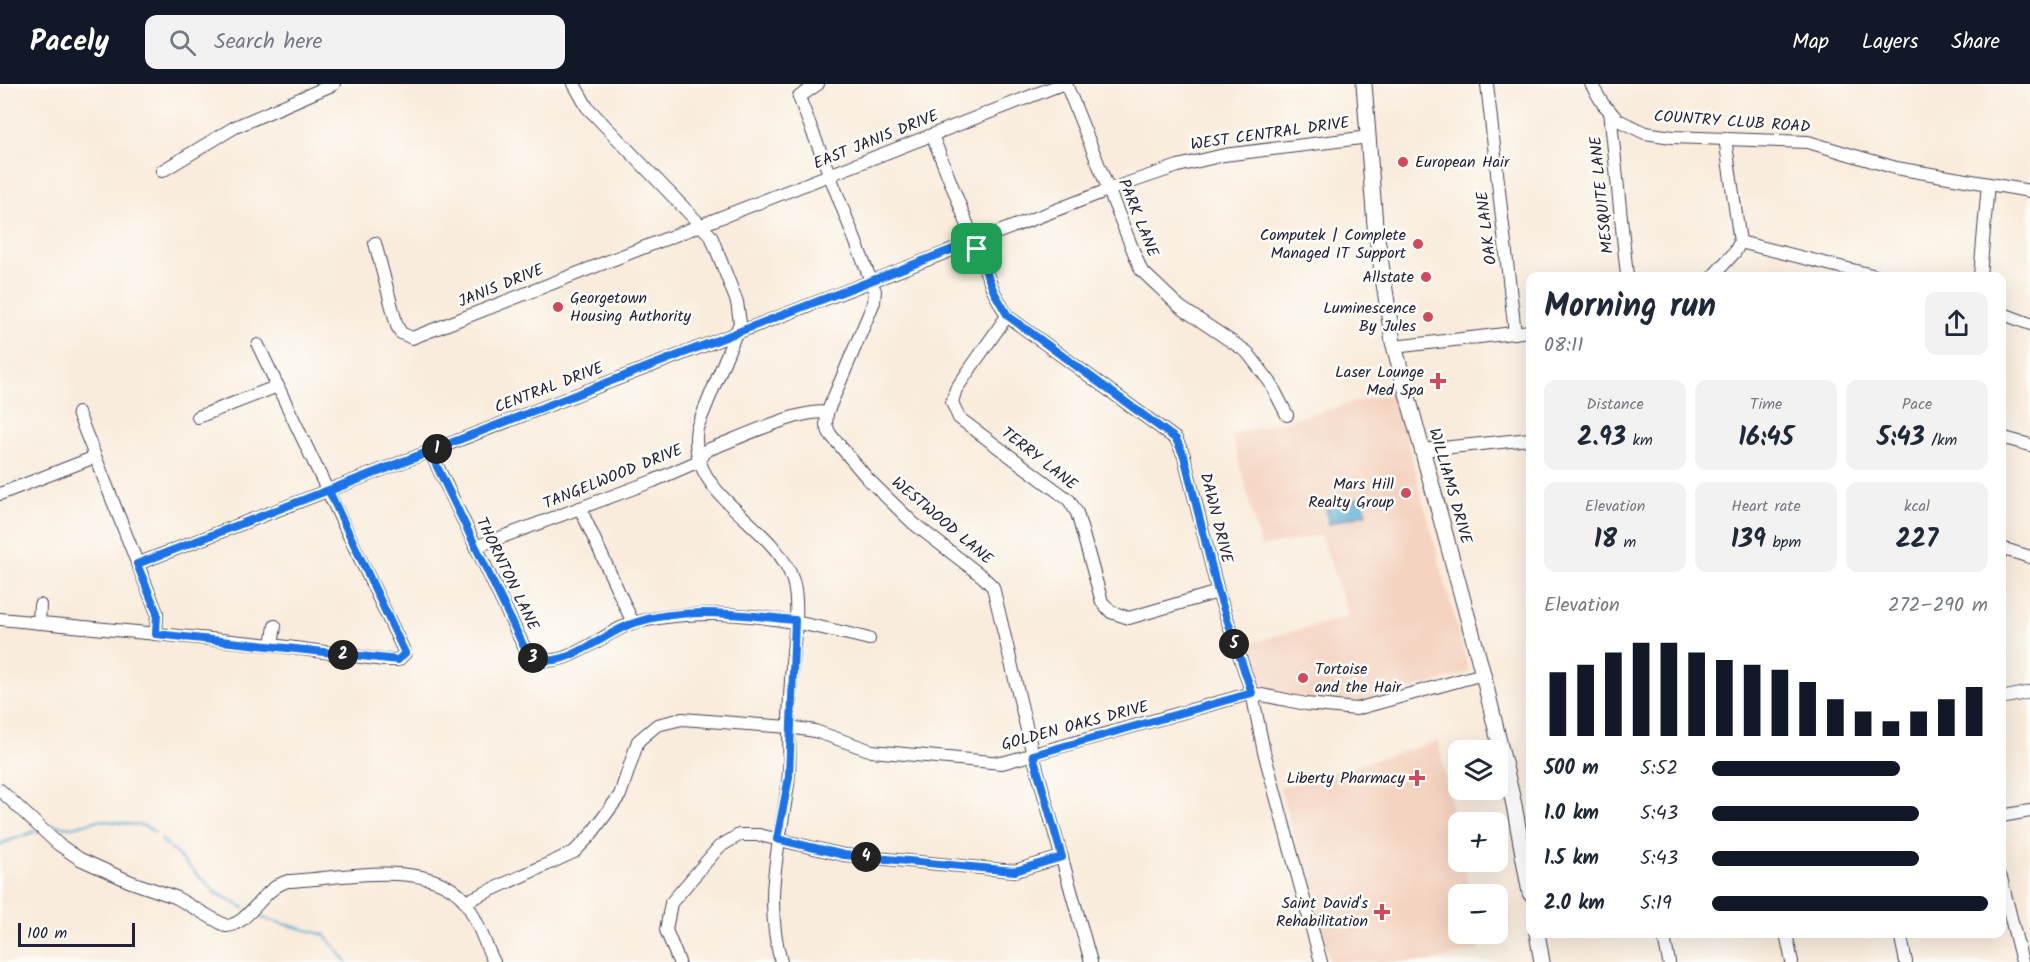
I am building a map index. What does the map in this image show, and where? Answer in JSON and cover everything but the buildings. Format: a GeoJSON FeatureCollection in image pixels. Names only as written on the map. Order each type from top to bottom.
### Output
{"type":"FeatureCollection","features":[{"type":"Feature","properties":{"kind":"main road","name":"WILLIAMS DRIVE"},"geometry":{"type":"LineString","coordinates":[[1364,84],[1379,252],[1395,347],[1524,823],[1526,847]]}},
{"type":"Feature","properties":{"kind":"main road"},"geometry":{"type":"LineString","coordinates":[[1538,938],[1542,962]]}},
{"type":"Feature","properties":{"kind":"street"},"geometry":{"type":"LineString","coordinates":[[162,171],[235,127],[333,84]]}},
{"type":"Feature","properties":{"kind":"street"},"geometry":{"type":"LineString","coordinates":[[574,84],[587,107],[701,224],[715,244],[737,302],[740,323],[697,428],[699,460],[709,480],[781,557],[793,582],[795,620],[787,791],[777,839],[772,907],[781,962]]}},
{"type":"Feature","properties":{"kind":"street"},"geometry":{"type":"LineString","coordinates":[[818,84],[799,97],[875,291],[874,302],[826,413]]}},
{"type":"Feature","properties":{"kind":"street","name":"EAST JANIS DRIVE"},"geometry":{"type":"LineString","coordinates":[[701,224],[830,177],[1064,84]]}},
{"type":"Feature","properties":{"kind":"street","name":"PARK LANE"},"geometry":{"type":"LineString","coordinates":[[1064,84],[1141,270],[1180,307],[1247,352],[1260,366],[1287,415]]}},
{"type":"Feature","properties":{"kind":"street","name":"OAK LANE"},"geometry":{"type":"LineString","coordinates":[[1487,84],[1515,333]]}},
{"type":"Feature","properties":{"kind":"street","name":"COUNTRY CLUB ROAD"},"geometry":{"type":"LineString","coordinates":[[1591,84],[1610,111],[1632,129],[1645,134],[1665,137],[1808,142],[1896,168],[2030,191]]}},
{"type":"Feature","properties":{"kind":"street","name":"MESQUITE LANE"},"geometry":{"type":"LineString","coordinates":[[1610,111],[1627,272]]}},
{"type":"Feature","properties":{"kind":"street","name":"DAWN DRIVE"},"geometry":{"type":"LineString","coordinates":[[932,135],[994,292],[1008,316],[1176,439],[1184,456],[1218,592],[1252,693],[1261,741],[1321,962]]}},
{"type":"Feature","properties":{"kind":"street","name":"WEST CENTRAL DRIVE"},"geometry":{"type":"LineString","coordinates":[[974,241],[1178,166],[1224,155],[1369,137]]}},
{"type":"Feature","properties":{"kind":"street"},"geometry":{"type":"LineString","coordinates":[[1717,272],[1736,252],[1740,243],[1725,138]]}},
{"type":"Feature","properties":{"kind":"street"},"geometry":{"type":"LineString","coordinates":[[1980,272],[1989,184]]}},
{"type":"Feature","properties":{"kind":"street","name":"JANIS DRIVE"},"geometry":{"type":"LineString","coordinates":[[375,243],[397,326],[401,333],[412,338],[701,224]]}},
{"type":"Feature","properties":{"kind":"street","name":"CENTRAL DRIVE"},"geometry":{"type":"LineString","coordinates":[[137,564],[974,241]]}},
{"type":"Feature","properties":{"kind":"street"},"geometry":{"type":"LineString","coordinates":[[1740,243],[1859,272]]}},
{"type":"Feature","properties":{"kind":"street"},"geometry":{"type":"LineString","coordinates":[[2006,315],[2030,324]]}},
{"type":"Feature","properties":{"kind":"street","name":"TERRY LANE"},"geometry":{"type":"LineString","coordinates":[[1008,316],[956,389],[952,402],[959,418],[1069,500],[1077,513],[1102,602],[1111,612],[1129,618],[1218,592]]}},
{"type":"Feature","properties":{"kind":"street"},"geometry":{"type":"LineString","coordinates":[[1395,347],[1526,332]]}},
{"type":"Feature","properties":{"kind":"street"},"geometry":{"type":"LineString","coordinates":[[0,620],[272,645],[384,660],[398,660],[405,653],[258,345]]}},
{"type":"Feature","properties":{"kind":"street"},"geometry":{"type":"LineString","coordinates":[[198,417],[278,386]]}},
{"type":"Feature","properties":{"kind":"street","name":"TANGELWOOD DRIVE"},"geometry":{"type":"LineString","coordinates":[[475,547],[699,460],[707,450],[816,410],[826,413]]}},
{"type":"Feature","properties":{"kind":"street"},"geometry":{"type":"LineString","coordinates":[[78,413],[157,613],[156,634]]}},
{"type":"Feature","properties":{"kind":"street","name":"WESTWOOD LANE"},"geometry":{"type":"LineString","coordinates":[[826,413],[826,425],[830,434],[867,479],[914,524],[993,587],[1033,755],[1091,962]]}},
{"type":"Feature","properties":{"kind":"street"},"geometry":{"type":"LineString","coordinates":[[2006,438],[2030,445]]}},
{"type":"Feature","properties":{"kind":"street"},"geometry":{"type":"LineString","coordinates":[[1422,450],[1526,439]]}},
{"type":"Feature","properties":{"kind":"street","name":"THORNTON LANE"},"geometry":{"type":"LineString","coordinates":[[430,452],[526,651],[542,662],[553,662],[565,657],[633,623],[699,612],[795,620],[868,639]]}},
{"type":"Feature","properties":{"kind":"street"},"geometry":{"type":"LineString","coordinates":[[0,494],[95,457]]}},
{"type":"Feature","properties":{"kind":"street"},"geometry":{"type":"LineString","coordinates":[[580,508],[633,623]]}},
{"type":"Feature","properties":{"kind":"street"},"geometry":{"type":"LineString","coordinates":[[2006,549],[2030,556]]}},
{"type":"Feature","properties":{"kind":"street"},"geometry":{"type":"LineString","coordinates":[[39,623],[40,605]]}},
{"type":"Feature","properties":{"kind":"street"},"geometry":{"type":"LineString","coordinates":[[272,645],[274,626]]}},
{"type":"Feature","properties":{"kind":"street","name":"GOLDEN OAKS DRIVE"},"geometry":{"type":"LineString","coordinates":[[465,902],[573,852],[620,795],[626,783],[634,749],[650,729],[665,722],[682,719],[789,727],[815,731],[872,751],[1002,763],[1252,693],[1306,704],[1356,710],[1483,674]]}},
{"type":"Feature","properties":{"kind":"street"},"geometry":{"type":"LineString","coordinates":[[2006,697],[2030,692]]}},
{"type":"Feature","properties":{"kind":"street"},"geometry":{"type":"LineString","coordinates":[[0,790],[58,843],[80,859],[131,882],[175,897],[226,926],[237,924],[272,887],[288,881],[409,875],[446,885],[465,902],[494,962]]}},
{"type":"Feature","properties":{"kind":"street"},"geometry":{"type":"LineString","coordinates":[[2006,815],[2030,810]]}},
{"type":"Feature","properties":{"kind":"street"},"geometry":{"type":"LineString","coordinates":[[679,962],[668,938],[667,921],[671,903],[727,840],[753,834],[844,855],[1015,871],[1062,857]]}},
{"type":"Feature","properties":{"kind":"street"},"geometry":{"type":"LineString","coordinates":[[2006,898],[2022,962]]}},
{"type":"Feature","properties":{"kind":"street"},"geometry":{"type":"LineString","coordinates":[[1664,938],[1669,962]]}},
{"type":"Feature","properties":{"kind":"street"},"geometry":{"type":"LineString","coordinates":[[1787,938],[1792,962]]}},
{"type":"Feature","properties":{"kind":"street"},"geometry":{"type":"LineString","coordinates":[[1901,938],[1906,962]]}},
{"type":"Feature","properties":{"kind":"shaded area"},"geometry":{"type":"Polygon","coordinates":[[[1394,392],[1469,672],[1363,705],[1291,697],[1274,692],[1255,679],[1246,665],[1240,645],[1349,617],[1321,535],[1261,547],[1232,435],[1394,392]]]}},
{"type":"Feature","properties":{"kind":"shaded area"},"geometry":{"type":"Polygon","coordinates":[[[1438,741],[1448,789],[1448,800],[1450,800],[1453,812],[1448,812],[1448,872],[1465,872],[1468,884],[1448,884],[1448,944],[1480,944],[1481,949],[1430,962],[1330,962],[1280,788],[1438,741]]]}},
{"type":"Feature","properties":{"kind":"water"},"geometry":{"type":"Polygon","coordinates":[[[1362,497],[1367,513],[1329,524],[1326,507],[1362,497]]]}},
{"type":"Feature","properties":{"kind":"waterway"},"geometry":{"type":"LineString","coordinates":[[50,825],[73,827],[99,820],[144,826],[155,832]]}},
{"type":"Feature","properties":{"kind":"waterway"},"geometry":{"type":"LineString","coordinates":[[0,844],[36,831]]}},
{"type":"Feature","properties":{"kind":"waterway"},"geometry":{"type":"LineString","coordinates":[[161,839],[215,892],[244,908]]}},
{"type":"Feature","properties":{"kind":"waterway"},"geometry":{"type":"LineString","coordinates":[[255,916],[325,935],[347,962]]}},
{"type":"Feature","properties":{"kind":"place","name":"European Hair"},"geometry":{"type":"Point","coordinates":[1403,162]}},
{"type":"Feature","properties":{"kind":"place","name":"Computek | Complete Managed IT Support"},"geometry":{"type":"Point","coordinates":[1418,244]}},
{"type":"Feature","properties":{"kind":"place","name":"Allstate"},"geometry":{"type":"Point","coordinates":[1426,277]}},
{"type":"Feature","properties":{"kind":"place","name":"Georgetown Housing Authority"},"geometry":{"type":"Point","coordinates":[558,307]}},
{"type":"Feature","properties":{"kind":"place","name":"Luminescence By Jules"},"geometry":{"type":"Point","coordinates":[1428,317]}},
{"type":"Feature","properties":{"kind":"place","name":"Laser Lounge Med Spa"},"geometry":{"type":"Point","coordinates":[1438,381]}},
{"type":"Feature","properties":{"kind":"place","name":"Mars Hill Realty Group"},"geometry":{"type":"Point","coordinates":[1406,493]}},
{"type":"Feature","properties":{"kind":"place","name":"Tortoise and the Hair"},"geometry":{"type":"Point","coordinates":[1303,678]}},
{"type":"Feature","properties":{"kind":"place","name":"Liberty Pharmacy"},"geometry":{"type":"Point","coordinates":[1417,778]}},
{"type":"Feature","properties":{"kind":"place","name":"Saint David's Rehabilitation"},"geometry":{"type":"Point","coordinates":[1382,912]}},
{"type":"Feature","properties":{"kind":"route"},"geometry":{"type":"LineString","coordinates":[[974,241],[977,249],[1000,307],[1008,316],[1170,432],[1176,439],[1184,456],[1218,592],[1252,693],[1033,755],[1062,857],[1015,871],[844,855],[777,839],[789,777],[789,724],[795,620],[699,612],[662,617],[633,623],[565,657],[553,662],[542,662],[526,651],[430,452],[329,491],[405,653],[398,660],[156,634],[157,613],[137,564],[974,241]]}}]}
